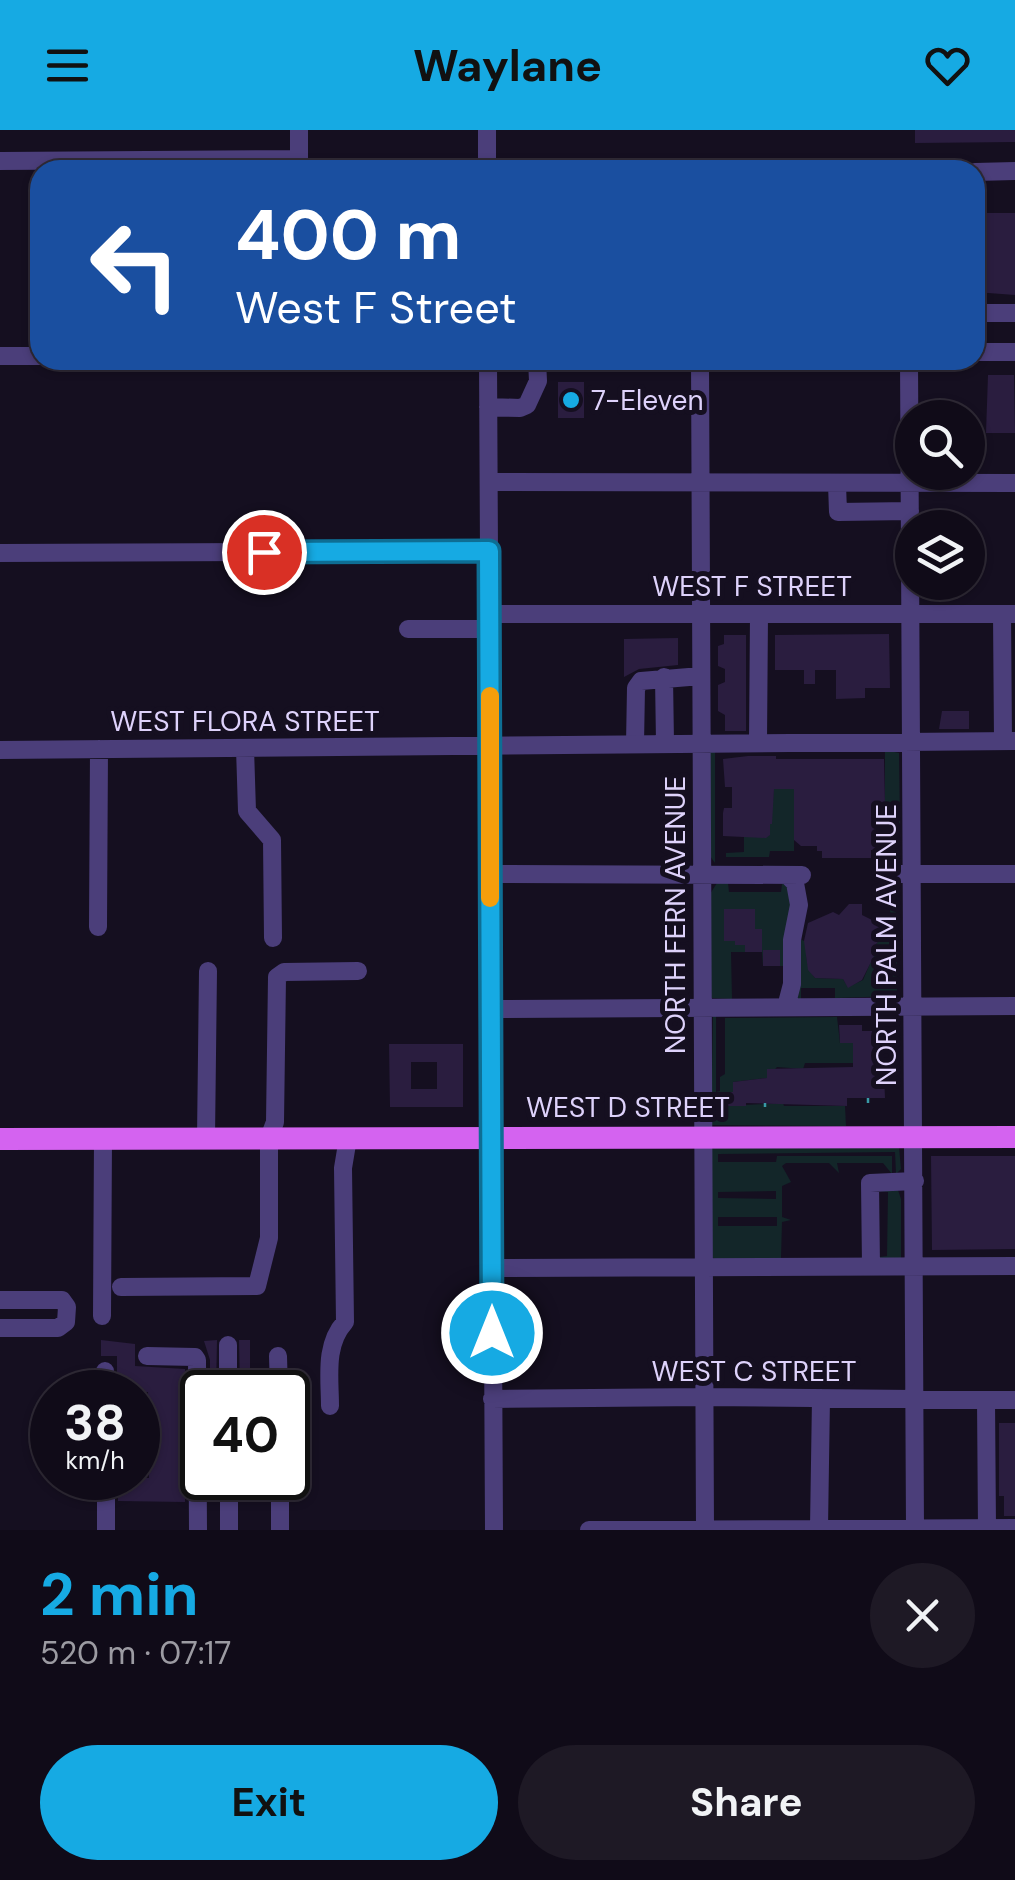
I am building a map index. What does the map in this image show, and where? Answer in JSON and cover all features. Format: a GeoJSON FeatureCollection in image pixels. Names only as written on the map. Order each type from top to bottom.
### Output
{"type":"FeatureCollection","features":[{"type":"Feature","properties":{"kind":"main road","name":"WEST D STREET"},"geometry":{"type":"LineString","coordinates":[[0,1138],[1015,1136]]}},
{"type":"Feature","properties":{"kind":"street"},"geometry":{"type":"LineString","coordinates":[[299,130],[299,160]]}},
{"type":"Feature","properties":{"kind":"street"},"geometry":{"type":"LineString","coordinates":[[487,130],[487,160]]}},
{"type":"Feature","properties":{"kind":"street"},"geometry":{"type":"LineString","coordinates":[[0,161],[30,163]]}},
{"type":"Feature","properties":{"kind":"street"},"geometry":{"type":"LineString","coordinates":[[985,172],[1015,171]]}},
{"type":"Feature","properties":{"kind":"street"},"geometry":{"type":"LineString","coordinates":[[985,313],[1015,313]]}},
{"type":"Feature","properties":{"kind":"street"},"geometry":{"type":"LineString","coordinates":[[985,352],[1015,352]]}},
{"type":"Feature","properties":{"kind":"street"},"geometry":{"type":"LineString","coordinates":[[0,356],[30,356]]}},
{"type":"Feature","properties":{"kind":"street"},"geometry":{"type":"LineString","coordinates":[[488,370],[494,1530]]}},
{"type":"Feature","properties":{"kind":"street"},"geometry":{"type":"LineString","coordinates":[[488,407],[520,408],[528,404],[538,380],[538,370]]}},
{"type":"Feature","properties":{"kind":"street","name":"NORTH FERN AVENUE"},"geometry":{"type":"LineString","coordinates":[[700,370],[705,1529]]}},
{"type":"Feature","properties":{"kind":"street","name":"NORTH PALM AVENUE"},"geometry":{"type":"LineString","coordinates":[[910,370],[910,400]]}},
{"type":"Feature","properties":{"kind":"street"},"geometry":{"type":"LineString","coordinates":[[488,482],[895,483]]}},
{"type":"Feature","properties":{"kind":"street"},"geometry":{"type":"LineString","coordinates":[[985,483],[1015,483]]}},
{"type":"Feature","properties":{"kind":"street"},"geometry":{"type":"LineString","coordinates":[[837,484],[838,512],[895,511]]}},
{"type":"Feature","properties":{"kind":"street"},"geometry":{"type":"LineString","coordinates":[[0,553],[489,551]]}},
{"type":"Feature","properties":{"kind":"street","name":"NORTH PALM AVENUE"},"geometry":{"type":"LineString","coordinates":[[911,600],[912,741],[907,874],[914,1007],[916,1529]]}},
{"type":"Feature","properties":{"kind":"street","name":"WEST F STREET"},"geometry":{"type":"LineString","coordinates":[[408,629],[701,613],[1008,614]]}},
{"type":"Feature","properties":{"kind":"street"},"geometry":{"type":"LineString","coordinates":[[758,742],[760,614]]}},
{"type":"Feature","properties":{"kind":"street"},"geometry":{"type":"LineString","coordinates":[[1008,614],[1009,741]]}},
{"type":"Feature","properties":{"kind":"street"},"geometry":{"type":"LineString","coordinates":[[635,744],[636,688],[642,681],[702,676]]}},
{"type":"Feature","properties":{"kind":"street"},"geometry":{"type":"LineString","coordinates":[[664,677],[665,743]]}},
{"type":"Feature","properties":{"kind":"street","name":"WEST FLORA STREET"},"geometry":{"type":"LineString","coordinates":[[0,750],[1009,741]]}},
{"type":"Feature","properties":{"kind":"street"},"geometry":{"type":"LineString","coordinates":[[244,748],[246,811],[272,840],[274,938]]}},
{"type":"Feature","properties":{"kind":"street"},"geometry":{"type":"LineString","coordinates":[[98,927],[99,749]]}},
{"type":"Feature","properties":{"kind":"street"},"geometry":{"type":"LineString","coordinates":[[490,874],[794,875],[799,905],[792,940],[792,984],[786,1006]]}},
{"type":"Feature","properties":{"kind":"street"},"geometry":{"type":"LineString","coordinates":[[907,874],[1015,874]]}},
{"type":"Feature","properties":{"kind":"street"},"geometry":{"type":"LineString","coordinates":[[121,1287],[257,1286],[268,1238],[269,1138],[275,1122],[277,976],[284,972],[358,970]]}},
{"type":"Feature","properties":{"kind":"street"},"geometry":{"type":"LineString","coordinates":[[206,1138],[208,971]]}},
{"type":"Feature","properties":{"kind":"street"},"geometry":{"type":"LineString","coordinates":[[490,1009],[1015,1006]]}},
{"type":"Feature","properties":{"kind":"street"},"geometry":{"type":"LineString","coordinates":[[102,1316],[103,1138]]}},
{"type":"Feature","properties":{"kind":"street"},"geometry":{"type":"LineString","coordinates":[[330,1406],[330,1356],[336,1332],[345,1322],[342,1168],[348,1138]]}},
{"type":"Feature","properties":{"kind":"street"},"geometry":{"type":"LineString","coordinates":[[871,1266],[870,1183],[914,1180]]}},
{"type":"Feature","properties":{"kind":"street"},"geometry":{"type":"LineString","coordinates":[[492,1268],[1015,1266]]}},
{"type":"Feature","properties":{"kind":"street"},"geometry":{"type":"LineString","coordinates":[[0,1300],[62,1300],[67,1306],[66,1322],[58,1328],[0,1328]]}},
{"type":"Feature","properties":{"kind":"street"},"geometry":{"type":"LineString","coordinates":[[228,1345],[228,1370]]}},
{"type":"Feature","properties":{"kind":"street"},"geometry":{"type":"LineString","coordinates":[[148,1356],[194,1356],[197,1360],[198,1530]]}},
{"type":"Feature","properties":{"kind":"street"},"geometry":{"type":"LineString","coordinates":[[278,1356],[278,1370]]}},
{"type":"Feature","properties":{"kind":"street","name":"WEST C STREET"},"geometry":{"type":"LineString","coordinates":[[492,1399],[704,1396],[1015,1400]]}},
{"type":"Feature","properties":{"kind":"street"},"geometry":{"type":"LineString","coordinates":[[820,1528],[821,1398]]}},
{"type":"Feature","properties":{"kind":"street"},"geometry":{"type":"LineString","coordinates":[[986,1400],[986,1528]]}},
{"type":"Feature","properties":{"kind":"street"},"geometry":{"type":"LineString","coordinates":[[106,1500],[106,1530]]}},
{"type":"Feature","properties":{"kind":"street"},"geometry":{"type":"LineString","coordinates":[[229,1500],[229,1530]]}},
{"type":"Feature","properties":{"kind":"street"},"geometry":{"type":"LineString","coordinates":[[280,1500],[280,1530]]}},
{"type":"Feature","properties":{"kind":"street"},"geometry":{"type":"LineString","coordinates":[[588,1530],[1015,1528]]}},
{"type":"Feature","properties":{"kind":"path"},"geometry":{"type":"LineString","coordinates":[[868,1098],[868,1106]]}},
{"type":"Feature","properties":{"kind":"green space"},"geometry":{"type":"Polygon","coordinates":[[[715,750],[715,863],[710,856],[710,752],[715,750]]]}},
{"type":"Feature","properties":{"kind":"green space"},"geometry":{"type":"Polygon","coordinates":[[[885,750],[899,753],[900,824],[885,824],[885,750]]]}},
{"type":"Feature","properties":{"kind":"green space"},"geometry":{"type":"Polygon","coordinates":[[[774,779],[794,789],[794,851],[770,851],[769,857],[726,857],[726,853],[744,852],[744,811],[748,802],[773,801],[774,779]]]}},
{"type":"Feature","properties":{"kind":"green space"},"geometry":{"type":"Polygon","coordinates":[[[884,882],[896,889],[897,996],[835,998],[835,988],[801,988],[801,999],[796,999],[800,939],[808,943],[807,961],[815,978],[843,979],[848,987],[863,980],[875,952],[873,947],[892,920],[892,897],[884,882]]]}},
{"type":"Feature","properties":{"kind":"green space"},"geometry":{"type":"Polygon","coordinates":[[[717,883],[728,883],[729,892],[781,892],[782,884],[786,884],[792,892],[787,966],[763,966],[762,952],[731,952],[732,999],[711,998],[710,894],[717,883]]]}},
{"type":"Feature","properties":{"kind":"green space"},"geometry":{"type":"Polygon","coordinates":[[[713,1014],[716,1092],[720,1091],[720,1077],[725,1074],[725,1018],[837,1017],[840,1043],[853,1043],[856,1063],[805,1063],[803,1069],[777,1067],[767,1078],[733,1082],[733,1092],[725,1092],[725,1106],[845,1106],[846,1126],[711,1125],[713,1014]]]}},
{"type":"Feature","properties":{"kind":"green space"},"geometry":{"type":"Polygon","coordinates":[[[899,1147],[901,1169],[896,1174],[895,1152],[718,1154],[718,1162],[776,1162],[777,1156],[892,1156],[892,1174],[883,1163],[837,1163],[839,1173],[829,1163],[782,1166],[791,1182],[782,1186],[782,1217],[791,1220],[782,1222],[781,1258],[867,1259],[718,1260],[711,1257],[714,1148],[899,1147]],[[776,1191],[718,1192],[718,1198],[776,1199],[776,1191]],[[718,1217],[718,1226],[777,1226],[777,1217],[718,1217]]]}},
{"type":"Feature","properties":{"kind":"green space"},"geometry":{"type":"Polygon","coordinates":[[[898,1190],[901,1259],[880,1261],[879,1257],[887,1256],[888,1192],[878,1191],[898,1190]]]}},
{"type":"Feature","properties":{"kind":"building"},"geometry":{"type":"Polygon","coordinates":[[[915,130],[1015,130],[1015,142],[915,143],[915,130]]]}},
{"type":"Feature","properties":{"kind":"building"},"geometry":{"type":"Polygon","coordinates":[[[985,213],[1015,213],[1015,295],[985,293],[985,213]]]}},
{"type":"Feature","properties":{"kind":"building"},"geometry":{"type":"Polygon","coordinates":[[[988,375],[1014,375],[1015,433],[986,433],[988,375]]]}},
{"type":"Feature","properties":{"kind":"building","name":"7-Eleven"},"geometry":{"type":"Polygon","coordinates":[[[558,382],[584,382],[584,418],[558,418],[558,382]]]}},
{"type":"Feature","properties":{"kind":"building"},"geometry":{"type":"Polygon","coordinates":[[[889,634],[890,688],[865,688],[865,698],[836,699],[836,670],[815,670],[815,684],[804,684],[804,670],[775,670],[775,635],[889,634]]]}},
{"type":"Feature","properties":{"kind":"building"},"geometry":{"type":"Polygon","coordinates":[[[724,635],[746,635],[746,731],[725,731],[725,715],[718,711],[718,685],[725,682],[725,669],[718,666],[718,646],[724,644],[724,635]]]}},
{"type":"Feature","properties":{"kind":"building"},"geometry":{"type":"Polygon","coordinates":[[[678,638],[678,665],[639,669],[624,677],[624,639],[678,638]]]}},
{"type":"Feature","properties":{"kind":"building"},"geometry":{"type":"Polygon","coordinates":[[[942,711],[969,711],[969,729],[939,729],[942,711]]]}},
{"type":"Feature","properties":{"kind":"building"},"geometry":{"type":"Polygon","coordinates":[[[723,759],[884,759],[886,850],[871,850],[871,858],[822,858],[817,846],[801,846],[794,840],[794,789],[774,789],[772,824],[766,838],[723,836],[723,813],[724,808],[732,808],[732,787],[725,787],[723,759]]]}},
{"type":"Feature","properties":{"kind":"building"},"geometry":{"type":"Polygon","coordinates":[[[849,904],[862,904],[862,915],[882,925],[882,938],[873,947],[876,952],[862,980],[848,988],[843,979],[815,978],[808,970],[804,941],[808,923],[833,912],[839,915],[849,904]]]}},
{"type":"Feature","properties":{"kind":"building"},"geometry":{"type":"Polygon","coordinates":[[[724,909],[755,909],[755,929],[762,929],[762,952],[745,952],[745,945],[724,941],[724,909]]]}},
{"type":"Feature","properties":{"kind":"building"},"geometry":{"type":"Polygon","coordinates":[[[763,950],[780,950],[780,966],[763,966],[763,950]]]}},
{"type":"Feature","properties":{"kind":"building"},"geometry":{"type":"Polygon","coordinates":[[[839,1025],[862,1025],[862,1031],[882,1031],[885,1098],[847,1098],[847,1106],[725,1106],[725,1092],[733,1092],[733,1082],[767,1078],[767,1069],[853,1067],[853,1043],[840,1043],[839,1025]]]}},
{"type":"Feature","properties":{"kind":"building"},"geometry":{"type":"Polygon","coordinates":[[[389,1044],[463,1044],[463,1107],[390,1107],[389,1044]],[[411,1062],[411,1089],[437,1089],[437,1062],[411,1062]]]}},
{"type":"Feature","properties":{"kind":"building"},"geometry":{"type":"Polygon","coordinates":[[[931,1156],[1015,1156],[1015,1249],[932,1250],[931,1156]]]}},
{"type":"Feature","properties":{"kind":"building"},"geometry":{"type":"Polygon","coordinates":[[[101,1340],[135,1344],[135,1366],[185,1369],[180,1370],[180,1500],[185,1502],[118,1501],[160,1500],[160,1370],[117,1370],[117,1356],[101,1356],[101,1340]]]}},
{"type":"Feature","properties":{"kind":"building"},"geometry":{"type":"Polygon","coordinates":[[[217,1340],[216,1370],[210,1370],[204,1341],[217,1340]]]}},
{"type":"Feature","properties":{"kind":"building"},"geometry":{"type":"Polygon","coordinates":[[[239,1340],[250,1340],[250,1370],[240,1370],[239,1340]]]}},
{"type":"Feature","properties":{"kind":"building"},"geometry":{"type":"Polygon","coordinates":[[[999,1423],[1015,1423],[1015,1516],[1004,1516],[1004,1496],[999,1496],[999,1423]]]}},
{"type":"Feature","properties":{"kind":"slow traffic"},"geometry":{"type":"LineString","coordinates":[[490,696],[490,898]]}},
{"type":"Feature","properties":{"kind":"place","name":"7-Eleven"},"geometry":{"type":"Point","coordinates":[571,400]}},
{"type":"Feature","properties":{"kind":"route"},"geometry":{"type":"LineString","coordinates":[[264,552],[489,551],[492,1333]]}}]}
